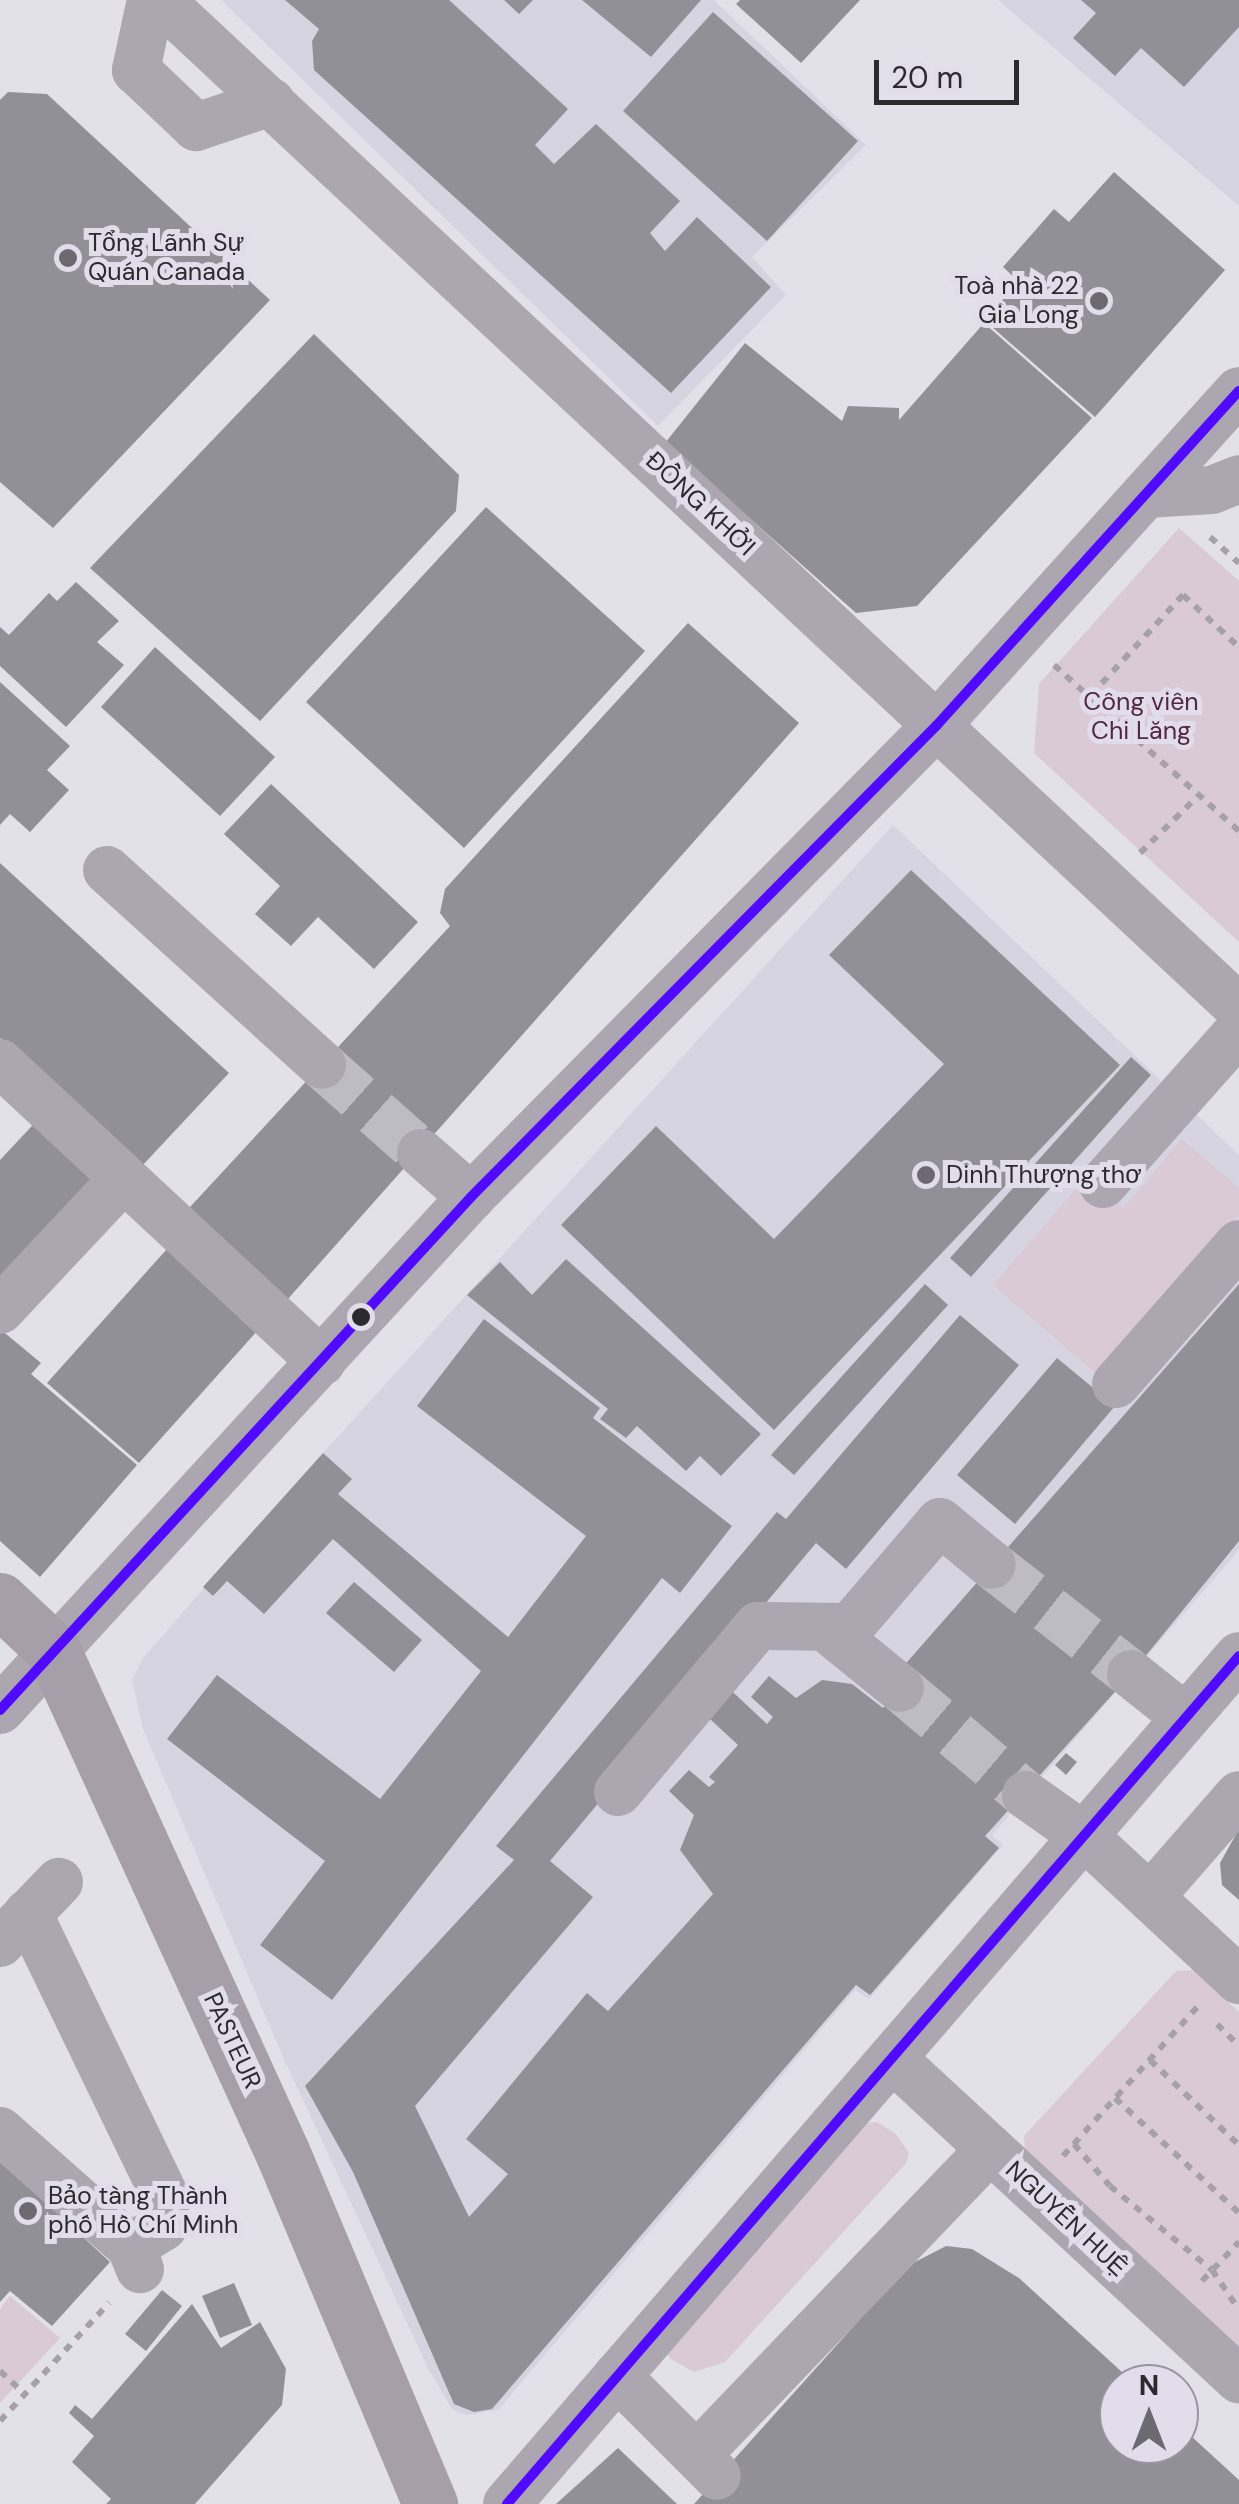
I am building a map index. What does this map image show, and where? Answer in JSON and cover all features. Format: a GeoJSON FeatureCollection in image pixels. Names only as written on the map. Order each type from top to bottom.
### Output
{"type":"FeatureCollection","features":[{"type":"Feature","properties":{"kind":"main road","name":"PASTEUR"},"geometry":{"type":"LineString","coordinates":[[0,1600],[53,1650],[284,2154],[430,2504]]}},
{"type":"Feature","properties":{"kind":"street"},"geometry":{"type":"LineString","coordinates":[[150,0],[136,70],[196,128],[271,102]]}},
{"type":"Feature","properties":{"kind":"street","name":"ÐỒNG KHỞI"},"geometry":{"type":"LineString","coordinates":[[160,0],[1239,1008]]}},
{"type":"Feature","properties":{"kind":"street"},"geometry":{"type":"LineString","coordinates":[[0,1710],[471,1197],[937,726],[1239,391]]}},
{"type":"Feature","properties":{"kind":"street"},"geometry":{"type":"LineString","coordinates":[[1146,494],[1212,490],[1239,479]]}},
{"type":"Feature","properties":{"kind":"street"},"geometry":{"type":"LineString","coordinates":[[107,870],[322,1065]]}},
{"type":"Feature","properties":{"kind":"street"},"geometry":{"type":"LineString","coordinates":[[1103,1184],[1239,1031]]}},
{"type":"Feature","properties":{"kind":"street"},"geometry":{"type":"LineString","coordinates":[[0,1063],[322,1362]]}},
{"type":"Feature","properties":{"kind":"street"},"geometry":{"type":"LineString","coordinates":[[421,1153],[471,1197]]}},
{"type":"Feature","properties":{"kind":"street"},"geometry":{"type":"LineString","coordinates":[[0,1310],[107,1196]]}},
{"type":"Feature","properties":{"kind":"street"},"geometry":{"type":"LineString","coordinates":[[1116,1384],[1239,1244]]}},
{"type":"Feature","properties":{"kind":"street"},"geometry":{"type":"LineString","coordinates":[[618,1792],[758,1626],[850,1626],[940,1522],[992,1566]]}},
{"type":"Feature","properties":{"kind":"street"},"geometry":{"type":"LineString","coordinates":[[826,1628],[900,1688]]}},
{"type":"Feature","properties":{"kind":"street"},"geometry":{"type":"LineString","coordinates":[[508,2504],[1239,1656]]}},
{"type":"Feature","properties":{"kind":"street"},"geometry":{"type":"LineString","coordinates":[[1132,1674],[1186,1717]]}},
{"type":"Feature","properties":{"kind":"street"},"geometry":{"type":"LineString","coordinates":[[1026,1794],[1084,1836],[1150,1896],[1222,1989]]}},
{"type":"Feature","properties":{"kind":"street"},"geometry":{"type":"LineString","coordinates":[[1150,1896],[1239,1795]]}},
{"type":"Feature","properties":{"kind":"street"},"geometry":{"type":"LineString","coordinates":[[0,2131],[136,2258],[162,2227],[166,2199],[29,1913]]}},
{"type":"Feature","properties":{"kind":"street","name":"NGUYỄN HUỆ"},"geometry":{"type":"LineString","coordinates":[[892,2058],[1239,2379]]}},
{"type":"Feature","properties":{"kind":"street"},"geometry":{"type":"LineString","coordinates":[[617,2376],[708,2466],[990,2149]]}},
{"type":"Feature","properties":{"kind":"path"},"geometry":{"type":"LineString","coordinates":[[1091,695],[1183,595],[1239,647]]}},
{"type":"Feature","properties":{"kind":"path"},"geometry":{"type":"LineString","coordinates":[[1049,661],[1239,832]]}},
{"type":"Feature","properties":{"kind":"path"},"geometry":{"type":"LineString","coordinates":[[1150,844],[1199,794]]}},
{"type":"Feature","properties":{"kind":"path"},"geometry":{"type":"LineString","coordinates":[[1049,2172],[1150,2060],[1222,1989]]}},
{"type":"Feature","properties":{"kind":"path"},"geometry":{"type":"LineString","coordinates":[[1150,2060],[1239,2145]]}},
{"type":"Feature","properties":{"kind":"path"},"geometry":{"type":"LineString","coordinates":[[1115,2098],[1239,2213]]}},
{"type":"Feature","properties":{"kind":"path"},"geometry":{"type":"LineString","coordinates":[[1074,2144],[1110,2186],[1212,2270],[1239,2310]]}},
{"type":"Feature","properties":{"kind":"path"},"geometry":{"type":"LineString","coordinates":[[1199,2284],[1239,2242]]}},
{"type":"Feature","properties":{"kind":"path"},"geometry":{"type":"LineString","coordinates":[[0,2421],[136,2258]]}},
{"type":"Feature","properties":{"kind":"path"},"geometry":{"type":"LineString","coordinates":[[0,2371],[25,2394]]}},
{"type":"Feature","properties":{"kind":"shaded area"},"geometry":{"type":"Polygon","coordinates":[[[221,0],[714,0],[866,145],[752,257],[786,295],[658,426],[221,0]]]}},
{"type":"Feature","properties":{"kind":"shaded area"},"geometry":{"type":"Polygon","coordinates":[[[998,0],[1239,0],[1239,206],[998,0]]]}},
{"type":"Feature","properties":{"kind":"shaded area"},"geometry":{"type":"Polygon","coordinates":[[[893,825],[1239,1155],[1239,1550],[992,1835],[1003,1845],[869,1999],[855,1990],[498,2410],[465,2415],[452,2409],[429,2370],[283,2057],[143,1729],[132,1680],[143,1658],[301,1478],[330,1503],[351,1478],[323,1453],[893,825]]]}},
{"type":"Feature","properties":{"kind":"green space","name":"Công viên Chi Lăng"},"geometry":{"type":"Polygon","coordinates":[[[1179,528],[1239,581],[1239,942],[1034,753],[1039,684],[1179,528]]]}},
{"type":"Feature","properties":{"kind":"green space"},"geometry":{"type":"Polygon","coordinates":[[[1182,1139],[1239,1188],[1239,1216],[1100,1377],[993,1285],[1086,1177],[1123,1208],[1182,1139]]]}},
{"type":"Feature","properties":{"kind":"green space"},"geometry":{"type":"Polygon","coordinates":[[[1194,1970],[1239,2012],[1239,2348],[1025,2149],[1024,2136],[1176,1971],[1194,1970]]]}},
{"type":"Feature","properties":{"kind":"green space"},"geometry":{"type":"Polygon","coordinates":[[[877,2122],[896,2134],[909,2153],[906,2163],[725,2362],[694,2372],[671,2359],[664,2351],[863,2123],[877,2122]]]}},
{"type":"Feature","properties":{"kind":"green space"},"geometry":{"type":"Polygon","coordinates":[[[10,2296],[60,2338],[0,2403],[0,2309],[10,2296]]]}},
{"type":"Feature","properties":{"kind":"building"},"geometry":{"type":"Polygon","coordinates":[[[285,0],[449,0],[568,109],[535,145],[554,164],[596,124],[680,201],[650,233],[665,251],[697,217],[771,287],[671,393],[314,70],[312,41],[319,29],[285,0]]]}},
{"type":"Feature","properties":{"kind":"building"},"geometry":{"type":"Polygon","coordinates":[[[504,0],[533,0],[519,14],[504,0]]]}},
{"type":"Feature","properties":{"kind":"building"},"geometry":{"type":"Polygon","coordinates":[[[582,0],[701,0],[651,57],[582,0]]]}},
{"type":"Feature","properties":{"kind":"building"},"geometry":{"type":"Polygon","coordinates":[[[740,0],[860,0],[801,63],[736,4],[740,0]]]}},
{"type":"Feature","properties":{"kind":"building"},"geometry":{"type":"Polygon","coordinates":[[[1081,0],[1239,0],[1239,27],[1184,87],[1141,48],[1115,76],[1073,38],[1096,13],[1081,0]]]}},
{"type":"Feature","properties":{"kind":"building"},"geometry":{"type":"Polygon","coordinates":[[[713,12],[858,141],[767,241],[623,111],[713,12]]]}},
{"type":"Feature","properties":{"kind":"building"},"geometry":{"type":"Polygon","coordinates":[[[8,92],[47,94],[270,300],[53,528],[0,482],[0,100],[8,92]]]}},
{"type":"Feature","properties":{"kind":"building","name":"Toà nhà 22 Gia Long"},"geometry":{"type":"Polygon","coordinates":[[[1114,172],[1225,270],[1095,417],[984,320],[1019,282],[1003,267],[1054,209],[1069,222],[1114,172]]]}},
{"type":"Feature","properties":{"kind":"building"},"geometry":{"type":"Polygon","coordinates":[[[984,323],[1092,418],[917,606],[856,613],[665,443],[745,343],[842,421],[848,406],[899,408],[899,420],[984,323]]]}},
{"type":"Feature","properties":{"kind":"building"},"geometry":{"type":"Polygon","coordinates":[[[314,334],[459,475],[456,511],[260,721],[90,568],[314,334]]]}},
{"type":"Feature","properties":{"kind":"building"},"geometry":{"type":"Polygon","coordinates":[[[486,507],[645,651],[464,848],[306,702],[486,507]]]}},
{"type":"Feature","properties":{"kind":"building"},"geometry":{"type":"Polygon","coordinates":[[[76,582],[119,621],[97,642],[124,665],[66,727],[0,666],[0,627],[9,635],[49,593],[57,601],[76,582]]]}},
{"type":"Feature","properties":{"kind":"building"},"geometry":{"type":"Polygon","coordinates":[[[688,623],[799,723],[279,1309],[178,1220],[450,926],[440,913],[445,889],[688,623]]]}},
{"type":"Feature","properties":{"kind":"building"},"geometry":{"type":"Polygon","coordinates":[[[155,647],[275,757],[220,816],[101,707],[155,647]]]}},
{"type":"Feature","properties":{"kind":"building"},"geometry":{"type":"Polygon","coordinates":[[[0,682],[70,746],[47,770],[69,790],[30,832],[10,814],[0,825],[0,682]]]}},
{"type":"Feature","properties":{"kind":"building"},"geometry":{"type":"Polygon","coordinates":[[[271,784],[418,922],[374,969],[318,917],[291,946],[255,914],[280,886],[224,834],[271,784]]]}},
{"type":"Feature","properties":{"kind":"building"},"geometry":{"type":"Polygon","coordinates":[[[0,863],[229,1073],[141,1167],[0,1038],[0,863]]]}},
{"type":"Feature","properties":{"kind":"building","name":"Dinh Thượng thơ"},"geometry":{"type":"Polygon","coordinates":[[[911,870],[1120,1065],[774,1430],[561,1225],[656,1126],[774,1239],[944,1064],[829,955],[911,870]]]}},
{"type":"Feature","properties":{"kind":"building"},"geometry":{"type":"Polygon","coordinates":[[[1131,1057],[1151,1075],[971,1277],[950,1258],[1131,1057]]]}},
{"type":"Feature","properties":{"kind":"building"},"geometry":{"type":"Polygon","coordinates":[[[45,1112],[113,1176],[0,1296],[0,1160],[45,1112]]]}},
{"type":"Feature","properties":{"kind":"building"},"geometry":{"type":"Polygon","coordinates":[[[175,1240],[267,1320],[139,1463],[47,1383],[175,1240]]]}},
{"type":"Feature","properties":{"kind":"building"},"geometry":{"type":"Polygon","coordinates":[[[566,1259],[761,1434],[721,1476],[700,1456],[686,1471],[637,1426],[626,1438],[600,1419],[608,1409],[467,1295],[500,1262],[532,1295],[566,1259]]]}},
{"type":"Feature","properties":{"kind":"building"},"geometry":{"type":"Polygon","coordinates":[[[925,1284],[948,1305],[794,1475],[771,1455],[925,1284]]]}},
{"type":"Feature","properties":{"kind":"building"},"geometry":{"type":"Polygon","coordinates":[[[1239,1284],[1239,1541],[1131,1674],[985,1836],[999,1848],[870,1995],[856,1985],[492,2409],[474,2412],[454,2404],[353,2172],[305,2086],[514,1860],[496,1846],[777,1512],[786,1519],[960,1315],[1019,1365],[846,1569],[816,1543],[550,1861],[593,1897],[415,2106],[469,2217],[508,2174],[466,2139],[587,1993],[608,2011],[713,1894],[680,1850],[694,1815],[669,1791],[689,1770],[709,1787],[715,1782],[709,1777],[738,1745],[697,1707],[720,1680],[767,1724],[773,1717],[751,1697],[769,1676],[796,1698],[822,1680],[852,1684],[883,1708],[910,1676],[901,1669],[1239,1284]]]}},
{"type":"Feature","properties":{"kind":"building"},"geometry":{"type":"Polygon","coordinates":[[[484,1319],[600,1408],[593,1418],[732,1526],[680,1593],[662,1578],[332,2000],[260,1945],[325,1861],[167,1739],[217,1675],[380,1799],[481,1671],[333,1539],[264,1614],[227,1581],[213,1596],[203,1587],[323,1453],[352,1479],[338,1494],[508,1637],[586,1536],[417,1406],[484,1319]]]}},
{"type":"Feature","properties":{"kind":"building"},"geometry":{"type":"Polygon","coordinates":[[[0,1329],[41,1363],[31,1374],[137,1465],[40,1577],[0,1541],[0,1329]]]}},
{"type":"Feature","properties":{"kind":"building"},"geometry":{"type":"Polygon","coordinates":[[[1057,1358],[1115,1406],[1015,1524],[957,1475],[1057,1358]]]}},
{"type":"Feature","properties":{"kind":"building"},"geometry":{"type":"Polygon","coordinates":[[[354,1582],[422,1640],[394,1672],[326,1613],[354,1582]]]}},
{"type":"Feature","properties":{"kind":"building"},"geometry":{"type":"Polygon","coordinates":[[[1066,1753],[1077,1762],[1066,1775],[1055,1765],[1066,1753]]]}},
{"type":"Feature","properties":{"kind":"building"},"geometry":{"type":"Polygon","coordinates":[[[1239,1829],[1239,1900],[1222,1885],[1220,1863],[1239,1829]]]}},
{"type":"Feature","properties":{"kind":"building","name":"Bảo tàng Thành phố Hồ Chí Minh"},"geometry":{"type":"Polygon","coordinates":[[[0,2160],[110,2262],[52,2326],[10,2291],[0,2302],[0,2160]]]}},
{"type":"Feature","properties":{"kind":"building"},"geometry":{"type":"Polygon","coordinates":[[[946,2246],[972,2249],[1019,2278],[1113,2364],[1099,2364],[1099,2464],[1199,2464],[1199,2443],[1239,2480],[1239,2504],[694,2504],[915,2262],[946,2246]]]}},
{"type":"Feature","properties":{"kind":"building"},"geometry":{"type":"Polygon","coordinates":[[[234,2283],[252,2325],[220,2338],[202,2296],[234,2283]]]}},
{"type":"Feature","properties":{"kind":"building"},"geometry":{"type":"Polygon","coordinates":[[[162,2290],[182,2306],[146,2351],[125,2334],[162,2290]]]}},
{"type":"Feature","properties":{"kind":"building"},"geometry":{"type":"Polygon","coordinates":[[[192,2304],[221,2348],[260,2322],[286,2369],[282,2405],[195,2504],[106,2504],[111,2499],[72,2462],[94,2436],[69,2413],[75,2405],[92,2419],[192,2304]]]}},
{"type":"Feature","properties":{"kind":"building"},"geometry":{"type":"Polygon","coordinates":[[[618,2448],[677,2504],[556,2504],[618,2448]]]}},
{"type":"Feature","properties":{"kind":"tunnel"},"geometry":{"type":"LineString","coordinates":[[322,1065],[421,1153]]}},
{"type":"Feature","properties":{"kind":"tunnel"},"geometry":{"type":"LineString","coordinates":[[992,1565],[1131,1674]]}},
{"type":"Feature","properties":{"kind":"tunnel"},"geometry":{"type":"LineString","coordinates":[[900,1688],[1026,1795]]}},
{"type":"Feature","properties":{"kind":"transit line"},"geometry":{"type":"LineString","coordinates":[[0,1710],[471,1197],[937,725],[1239,391]]}},
{"type":"Feature","properties":{"kind":"transit line"},"geometry":{"type":"LineString","coordinates":[[507,2504],[1239,1656]]}},
{"type":"Feature","properties":{"kind":"place","name":"Tổng Lãnh Sự Quán Canada"},"geometry":{"type":"Point","coordinates":[68,258]}},
{"type":"Feature","properties":{"kind":"place","name":"Toà nhà 22 Gia Long"},"geometry":{"type":"Point","coordinates":[1099,301]}},
{"type":"Feature","properties":{"kind":"place","name":"Dinh Thượng thơ"},"geometry":{"type":"Point","coordinates":[926,1175]}},
{"type":"Feature","properties":{"kind":"place","name":"Bảo tàng Thành phố Hồ Chí Minh"},"geometry":{"type":"Point","coordinates":[28,2211]}}]}
